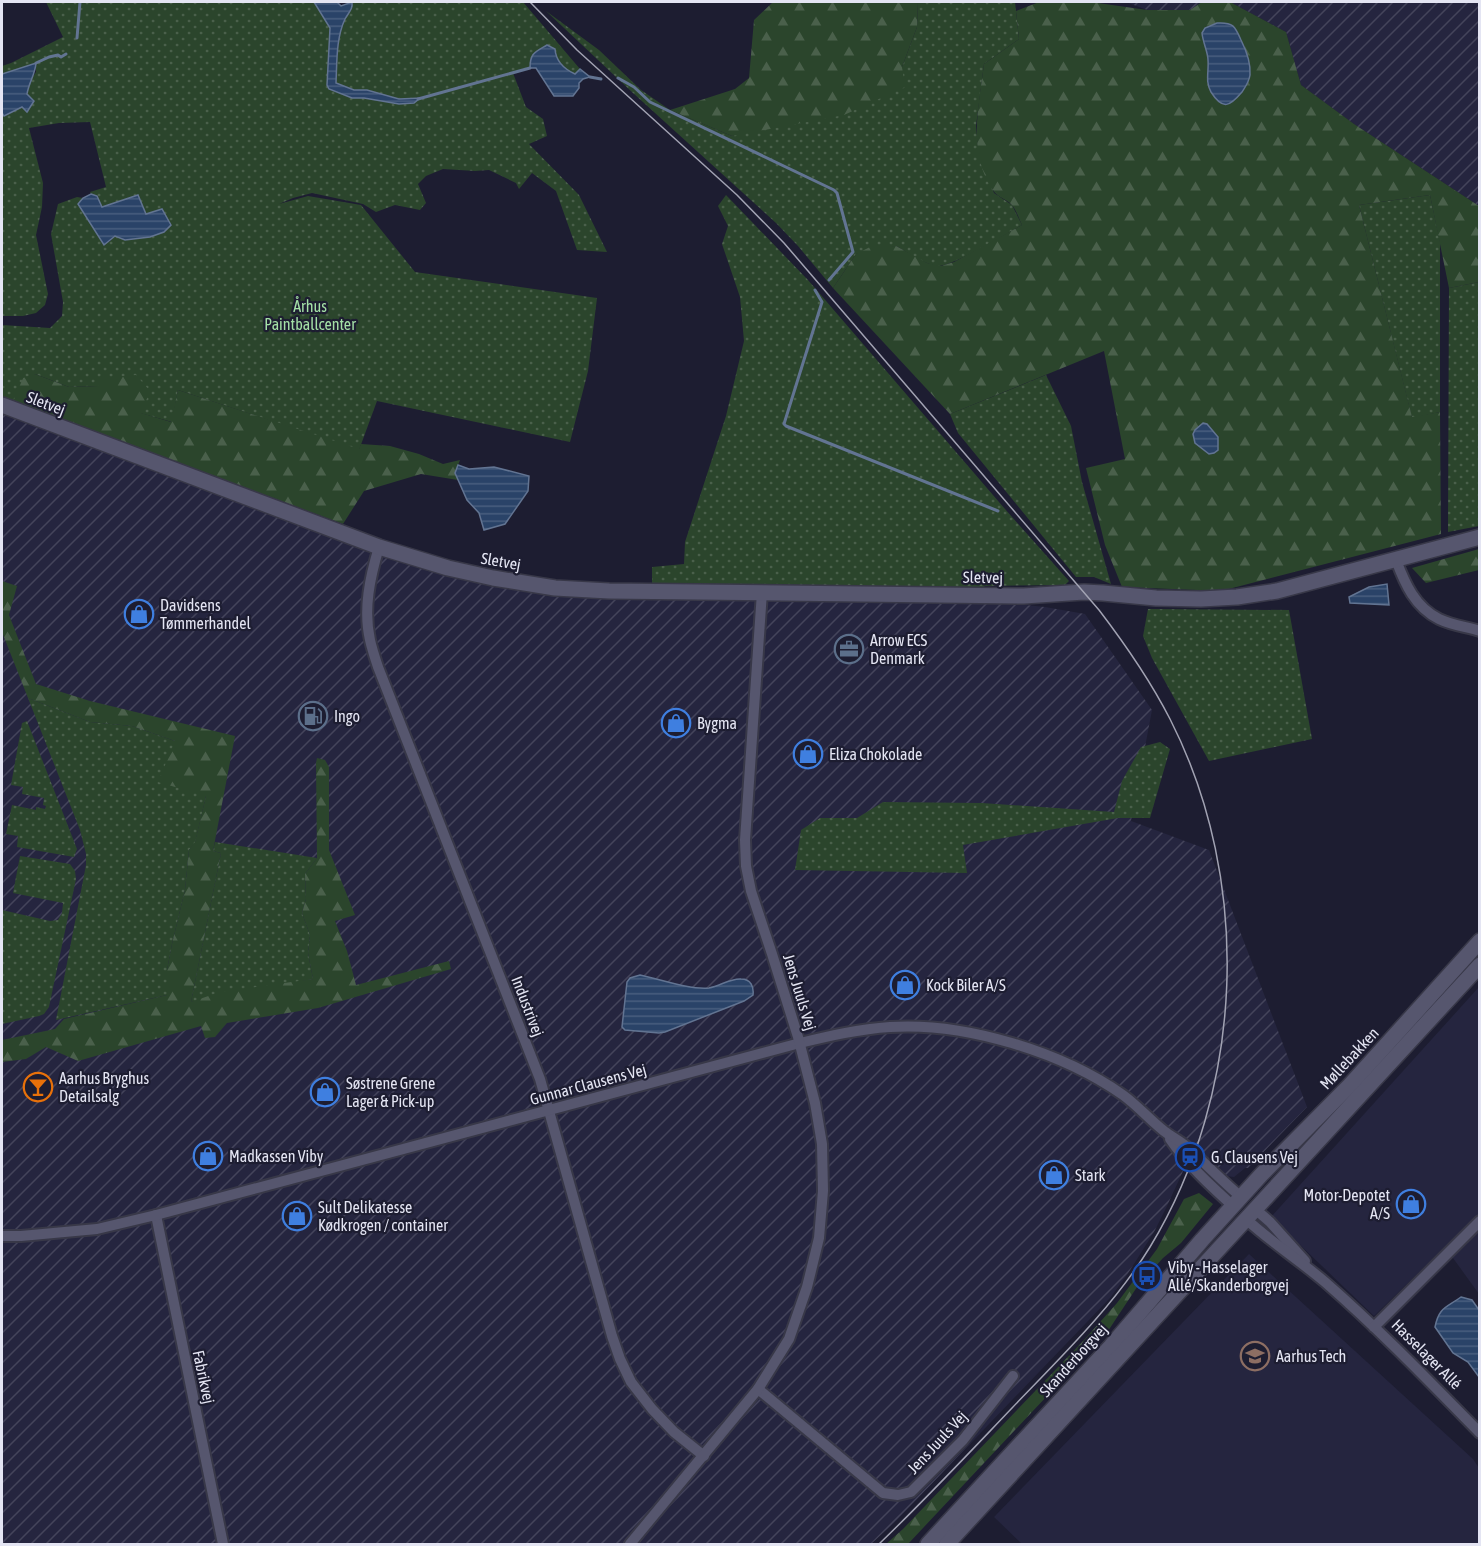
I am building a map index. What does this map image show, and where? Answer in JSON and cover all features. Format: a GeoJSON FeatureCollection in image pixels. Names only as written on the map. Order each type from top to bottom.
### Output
{"type":"FeatureCollection","features":[{"type":"Feature","properties":{"kind":"main road","name":"Sletvej"},"geometry":{"type":"LineString","coordinates":[[2,405],[379,548],[448,568],[555,588],[609,591],[1024,596],[1082,601],[1237,597],[1267,593],[1479,537]]}},
{"type":"Feature","properties":{"kind":"main road","name":"Møllebakken"},"geometry":{"type":"LineString","coordinates":[[1237,1201],[1350,1084],[1479,941]]}},
{"type":"Feature","properties":{"kind":"main road","name":"Møllebakken"},"geometry":{"type":"LineString","coordinates":[[1251,1214],[1479,965]]}},
{"type":"Feature","properties":{"kind":"main road","name":"Hasselager Allé"},"geometry":{"type":"LineString","coordinates":[[1237,1201],[1251,1214]]}},
{"type":"Feature","properties":{"kind":"main road","name":"Skanderborgvej"},"geometry":{"type":"LineString","coordinates":[[928,1545],[1111,1346],[1237,1201]]}},
{"type":"Feature","properties":{"kind":"main road","name":"Skanderborgvej"},"geometry":{"type":"LineString","coordinates":[[947,1545],[1251,1214]]}},
{"type":"Feature","properties":{"kind":"street","name":"Industrivej"},"geometry":{"type":"LineString","coordinates":[[379,548],[371,574],[367,619],[378,667],[540,1079],[620,1359],[631,1382],[652,1409],[674,1432],[704,1456]]}},
{"type":"Feature","properties":{"kind":"street"},"geometry":{"type":"LineString","coordinates":[[1396,560],[1405,583],[1414,598],[1426,611],[1440,620],[1479,631]]}},
{"type":"Feature","properties":{"kind":"street","name":"Jens Juuls Vej"},"geometry":{"type":"LineString","coordinates":[[630,1545],[758,1389],[789,1339],[807,1287],[819,1238],[824,1191],[822,1144],[815,1103],[800,1043],[751,891],[746,866],[745,840],[762,592]]}},
{"type":"Feature","properties":{"kind":"street","name":"Gunnar Clausens Vej"},"geometry":{"type":"LineString","coordinates":[[2,1236],[97,1230],[800,1043],[843,1033],[891,1027],[933,1028],[973,1033],[1025,1047],[1074,1066],[1124,1096],[1186,1147],[1237,1201]]}},
{"type":"Feature","properties":{"kind":"street","name":"Hasselager Allé"},"geometry":{"type":"LineString","coordinates":[[1251,1214],[1270,1222],[1323,1281],[1415,1366],[1479,1433]]}},
{"type":"Feature","properties":{"kind":"street","name":"Fabrikvej"},"geometry":{"type":"LineString","coordinates":[[156,1215],[224,1545]]}},
{"type":"Feature","properties":{"kind":"street","name":"Hasselager Allé"},"geometry":{"type":"LineString","coordinates":[[1374,1327],[1479,1221]]}},
{"type":"Feature","properties":{"kind":"street","name":"Jens Juuls Vej"},"geometry":{"type":"LineString","coordinates":[[758,1389],[883,1493],[898,1495],[911,1492],[963,1440],[1013,1376]]}},
{"type":"Feature","properties":{"kind":"shaded area"},"geometry":{"type":"Polygon","coordinates":[[[314,2],[337,2],[341,6],[352,2],[340,34],[336,83],[354,90],[367,90],[399,99],[420,98],[414,103],[399,104],[352,98],[329,89],[327,85],[330,28],[314,2]]]}},
{"type":"Feature","properties":{"kind":"shaded area"},"geometry":{"type":"Polygon","coordinates":[[[1126,2],[1202,2],[1190,10],[1147,10],[1126,2]]]}},
{"type":"Feature","properties":{"kind":"shaded area"},"geometry":{"type":"Polygon","coordinates":[[[1230,2],[1479,2],[1479,206],[1354,124],[1301,85],[1286,32],[1230,2]]]}},
{"type":"Feature","properties":{"kind":"shaded area"},"geometry":{"type":"Polygon","coordinates":[[[1217,23],[1227,23],[1235,28],[1245,48],[1250,66],[1246,86],[1234,101],[1226,104],[1219,102],[1209,88],[1208,57],[1202,33],[1205,28],[1217,23]]]}},
{"type":"Feature","properties":{"kind":"shaded area"},"geometry":{"type":"Polygon","coordinates":[[[547,45],[555,49],[559,61],[567,70],[575,74],[580,69],[590,77],[579,83],[579,88],[573,96],[554,96],[536,68],[530,68],[534,54],[547,45]]]}},
{"type":"Feature","properties":{"kind":"shaded area"},"geometry":{"type":"Polygon","coordinates":[[[36,63],[27,94],[34,101],[27,112],[22,107],[4,116],[2,113],[2,74],[36,63]]]}},
{"type":"Feature","properties":{"kind":"shaded area"},"geometry":{"type":"Polygon","coordinates":[[[91,194],[97,196],[102,207],[138,195],[146,214],[162,209],[171,225],[164,232],[150,237],[125,240],[115,236],[104,245],[78,204],[91,194]]]}},
{"type":"Feature","properties":{"kind":"shaded area"},"geometry":{"type":"Polygon","coordinates":[[[2,413],[375,553],[492,584],[996,602],[1085,614],[1152,710],[1131,821],[1209,850],[1307,1107],[1248,1168],[1234,1177],[1226,1176],[1199,1151],[1184,1169],[1154,1232],[1110,1298],[894,1523],[871,1544],[2,1544],[2,413]]]}},
{"type":"Feature","properties":{"kind":"shaded area"},"geometry":{"type":"Polygon","coordinates":[[[1203,423],[1207,424],[1218,437],[1218,450],[1214,453],[1209,454],[1195,443],[1193,434],[1203,423]]]}},
{"type":"Feature","properties":{"kind":"shaded area"},"geometry":{"type":"Polygon","coordinates":[[[458,465],[469,469],[494,467],[529,476],[528,491],[505,524],[484,530],[479,513],[467,500],[455,473],[458,465]]]}},
{"type":"Feature","properties":{"kind":"shaded area"},"geometry":{"type":"Polygon","coordinates":[[[1387,584],[1389,605],[1350,603],[1349,597],[1369,587],[1387,584]]]}},
{"type":"Feature","properties":{"kind":"shaded area"},"geometry":{"type":"Polygon","coordinates":[[[640,975],[701,988],[744,979],[751,984],[753,995],[744,1001],[665,1032],[625,1030],[622,1027],[627,982],[630,978],[640,975]]]}},
{"type":"Feature","properties":{"kind":"shaded area"},"geometry":{"type":"Polygon","coordinates":[[[1479,987],[1479,1294],[1445,1247],[1374,1316],[1271,1217],[1479,987]]]}},
{"type":"Feature","properties":{"kind":"shaded area","name":"Aarhus Tech"},"geometry":{"type":"Polygon","coordinates":[[[1249,1254],[1473,1459],[1479,1468],[1479,1544],[1022,1544],[994,1517],[1249,1254]]]}},
{"type":"Feature","properties":{"kind":"shaded area"},"geometry":{"type":"Polygon","coordinates":[[[1461,1297],[1472,1300],[1479,1310],[1479,1377],[1468,1362],[1453,1353],[1435,1327],[1441,1312],[1461,1297]]]}},
{"type":"Feature","properties":{"kind":"green space","name":"Århus Paintballcenter"},"geometry":{"type":"Polygon","coordinates":[[[46,2],[314,2],[330,28],[327,85],[329,89],[352,98],[399,104],[414,103],[418,99],[449,90],[416,98],[399,99],[367,90],[354,90],[336,83],[340,34],[352,2],[523,2],[580,69],[575,74],[568,71],[556,58],[530,59],[530,68],[513,73],[526,107],[543,119],[547,136],[529,144],[579,195],[607,252],[577,250],[556,191],[532,173],[519,189],[516,183],[489,170],[443,169],[426,176],[418,184],[426,203],[420,210],[395,205],[376,212],[363,204],[312,193],[279,204],[308,196],[361,205],[415,272],[597,298],[588,371],[570,442],[377,401],[359,450],[178,390],[172,422],[140,413],[98,386],[69,387],[35,374],[13,402],[2,398],[2,325],[50,328],[62,316],[63,302],[51,234],[58,204],[77,197],[83,198],[78,205],[109,242],[146,214],[102,207],[97,196],[91,194],[90,192],[106,187],[90,122],[59,123],[29,128],[43,183],[42,207],[36,235],[48,294],[45,305],[36,313],[23,316],[2,316],[2,113],[5,116],[22,107],[26,111],[28,84],[36,72],[36,63],[2,74],[2,66],[63,37],[46,2]]]}},
{"type":"Feature","properties":{"kind":"green space"},"geometry":{"type":"Polygon","coordinates":[[[773,2],[918,2],[917,27],[902,67],[905,87],[844,115],[732,136],[670,110],[735,89],[749,78],[754,20],[773,2]]]}},
{"type":"Feature","properties":{"kind":"green space"},"geometry":{"type":"Polygon","coordinates":[[[918,2],[1015,2],[1019,39],[984,64],[976,126],[978,147],[994,193],[1012,205],[1022,225],[980,249],[945,265],[927,263],[896,246],[856,254],[833,288],[776,223],[546,11],[599,50],[641,90],[670,110],[732,136],[902,67],[917,27],[918,2]]]}},
{"type":"Feature","properties":{"kind":"green space"},"geometry":{"type":"Polygon","coordinates":[[[1039,2],[1091,2],[1147,10],[1190,10],[1202,2],[1230,2],[1286,32],[1301,85],[1354,124],[1479,206],[1479,282],[1449,288],[1430,195],[1359,205],[1412,417],[1440,412],[1441,534],[1221,591],[1122,587],[1105,545],[1086,468],[1125,459],[1104,351],[950,414],[833,288],[856,254],[870,247],[896,246],[927,263],[941,266],[954,262],[1022,225],[1013,206],[995,192],[985,176],[977,145],[978,112],[984,64],[1019,39],[1016,11],[1039,2]]]}},
{"type":"Feature","properties":{"kind":"green space"},"geometry":{"type":"Polygon","coordinates":[[[726,195],[808,280],[1069,581],[1065,585],[985,586],[982,589],[652,584],[652,567],[684,564],[685,542],[726,416],[744,341],[740,297],[722,244],[728,226],[718,206],[726,195]]]}},
{"type":"Feature","properties":{"kind":"green space"},"geometry":{"type":"Polygon","coordinates":[[[1430,195],[1440,242],[1440,412],[1412,418],[1359,205],[1430,195]]]}},
{"type":"Feature","properties":{"kind":"green space"},"geometry":{"type":"Polygon","coordinates":[[[1479,282],[1479,526],[1448,532],[1449,288],[1479,282]]]}},
{"type":"Feature","properties":{"kind":"green space"},"geometry":{"type":"Polygon","coordinates":[[[35,374],[69,387],[98,386],[102,378],[136,375],[150,391],[141,413],[171,422],[178,390],[359,449],[361,444],[390,446],[443,464],[460,460],[455,473],[458,480],[421,474],[364,491],[343,524],[13,402],[23,378],[35,374]]]}},
{"type":"Feature","properties":{"kind":"green space"},"geometry":{"type":"Polygon","coordinates":[[[1046,375],[1071,426],[1082,482],[1111,584],[1094,577],[1076,577],[958,433],[950,414],[1046,375]]]}},
{"type":"Feature","properties":{"kind":"green space"},"geometry":{"type":"Polygon","coordinates":[[[1479,549],[1479,570],[1426,583],[1412,568],[1479,549]]]}},
{"type":"Feature","properties":{"kind":"green space"},"geometry":{"type":"Polygon","coordinates":[[[2,581],[17,586],[9,615],[36,684],[90,701],[235,736],[213,851],[221,853],[191,1002],[220,992],[313,979],[308,953],[310,935],[302,913],[306,899],[305,874],[317,858],[317,758],[325,760],[329,767],[329,850],[355,915],[335,921],[347,951],[356,985],[449,961],[451,969],[318,1008],[227,1023],[215,1037],[205,1038],[201,1026],[78,1061],[46,1047],[26,1059],[2,1062],[2,1040],[55,1029],[64,1019],[167,995],[167,970],[185,890],[189,850],[195,842],[206,796],[158,782],[175,741],[132,726],[90,722],[28,698],[2,632],[2,581]]]}},
{"type":"Feature","properties":{"kind":"green space"},"geometry":{"type":"Polygon","coordinates":[[[1148,609],[1289,610],[1312,739],[1209,761],[1152,658],[1143,636],[1148,609]]]}},
{"type":"Feature","properties":{"kind":"green space"},"geometry":{"type":"Polygon","coordinates":[[[28,698],[90,722],[132,726],[175,741],[206,796],[195,843],[189,850],[185,890],[167,970],[167,995],[56,1020],[86,865],[86,854],[80,830],[28,698]]]}},
{"type":"Feature","properties":{"kind":"green space"},"geometry":{"type":"Polygon","coordinates":[[[27,721],[77,849],[74,857],[17,847],[18,836],[6,834],[12,805],[36,810],[36,807],[45,809],[46,806],[43,805],[44,798],[22,794],[23,787],[11,785],[22,723],[27,721]]]}},
{"type":"Feature","properties":{"kind":"green space"},"geometry":{"type":"Polygon","coordinates":[[[1160,742],[1170,749],[1150,818],[1118,818],[963,845],[967,873],[795,870],[801,830],[820,818],[857,818],[883,802],[982,803],[1114,812],[1122,781],[1141,747],[1160,742]]]}},
{"type":"Feature","properties":{"kind":"green space"},"geometry":{"type":"Polygon","coordinates":[[[215,842],[317,858],[305,874],[306,899],[302,913],[310,935],[308,953],[313,979],[191,1002],[221,853],[213,851],[215,842]]]}},
{"type":"Feature","properties":{"kind":"green space"},"geometry":{"type":"Polygon","coordinates":[[[20,856],[70,864],[75,871],[76,879],[49,1007],[44,1014],[39,1016],[2,1024],[2,910],[50,921],[58,920],[62,913],[63,903],[13,893],[20,856]]]}},
{"type":"Feature","properties":{"kind":"green space"},"geometry":{"type":"Polygon","coordinates":[[[1199,1193],[1213,1204],[1181,1243],[1163,1258],[1137,1287],[1108,1331],[908,1544],[886,1544],[903,1529],[1117,1303],[1157,1249],[1184,1199],[1199,1193]]]}},
{"type":"Feature","properties":{"kind":"waterway"},"geometry":{"type":"LineString","coordinates":[[77,38],[80,2]]}},
{"type":"Feature","properties":{"kind":"waterway"},"geometry":{"type":"LineString","coordinates":[[36,63],[49,57],[58,55],[61,57],[66,54]]}},
{"type":"Feature","properties":{"kind":"waterway"},"geometry":{"type":"LineString","coordinates":[[418,99],[530,68]]}},
{"type":"Feature","properties":{"kind":"waterway"},"geometry":{"type":"LineString","coordinates":[[590,77],[601,79]]}},
{"type":"Feature","properties":{"kind":"waterway"},"geometry":{"type":"LineString","coordinates":[[618,78],[634,87],[650,102],[834,190],[837,193],[853,252],[829,280]]}},
{"type":"Feature","properties":{"kind":"waterway"},"geometry":{"type":"LineString","coordinates":[[815,290],[822,302],[784,424],[998,511]]}},
{"type":"Feature","properties":{"kind":"tram line"},"geometry":{"type":"LineString","coordinates":[[530,2],[577,50],[737,195],[784,243],[1099,610],[1137,663],[1170,719],[1197,782],[1215,848],[1225,916],[1227,985],[1220,1054],[1205,1121],[1182,1186],[1150,1247],[1103,1311],[963,1460],[879,1544]]}},
{"type":"Feature","properties":{"kind":"place","name":"Davidsens Tømmerhandel"},"geometry":{"type":"Point","coordinates":[139,614]}},
{"type":"Feature","properties":{"kind":"place","name":"Arrow ECS Denmark"},"geometry":{"type":"Point","coordinates":[849,649]}},
{"type":"Feature","properties":{"kind":"place","name":"Ingo"},"geometry":{"type":"Point","coordinates":[313,716]}},
{"type":"Feature","properties":{"kind":"place","name":"Bygma"},"geometry":{"type":"Point","coordinates":[676,723]}},
{"type":"Feature","properties":{"kind":"place","name":"Eliza Chokolade"},"geometry":{"type":"Point","coordinates":[808,754]}},
{"type":"Feature","properties":{"kind":"place","name":"Kock Biler A/S"},"geometry":{"type":"Point","coordinates":[905,985]}},
{"type":"Feature","properties":{"kind":"place","name":"Aarhus Bryghus Detailsalg"},"geometry":{"type":"Point","coordinates":[38,1087]}},
{"type":"Feature","properties":{"kind":"place","name":"Søstrene Grene Lager & Pick-up"},"geometry":{"type":"Point","coordinates":[325,1092]}},
{"type":"Feature","properties":{"kind":"place","name":"Madkassen Viby"},"geometry":{"type":"Point","coordinates":[208,1156]}},
{"type":"Feature","properties":{"kind":"place","name":"G. Clausens Vej"},"geometry":{"type":"Point","coordinates":[1190,1157]}},
{"type":"Feature","properties":{"kind":"place","name":"Stark"},"geometry":{"type":"Point","coordinates":[1054,1175]}},
{"type":"Feature","properties":{"kind":"place","name":"Motor-Depotet A/S"},"geometry":{"type":"Point","coordinates":[1411,1204]}},
{"type":"Feature","properties":{"kind":"place","name":"Sult Delikatesse Kødkrogen / container"},"geometry":{"type":"Point","coordinates":[297,1216]}},
{"type":"Feature","properties":{"kind":"place","name":"Viby - Hasselager Allé/Skanderborgvej"},"geometry":{"type":"Point","coordinates":[1147,1276]}},
{"type":"Feature","properties":{"kind":"place","name":"Aarhus Tech"},"geometry":{"type":"Point","coordinates":[1255,1356]}}]}
